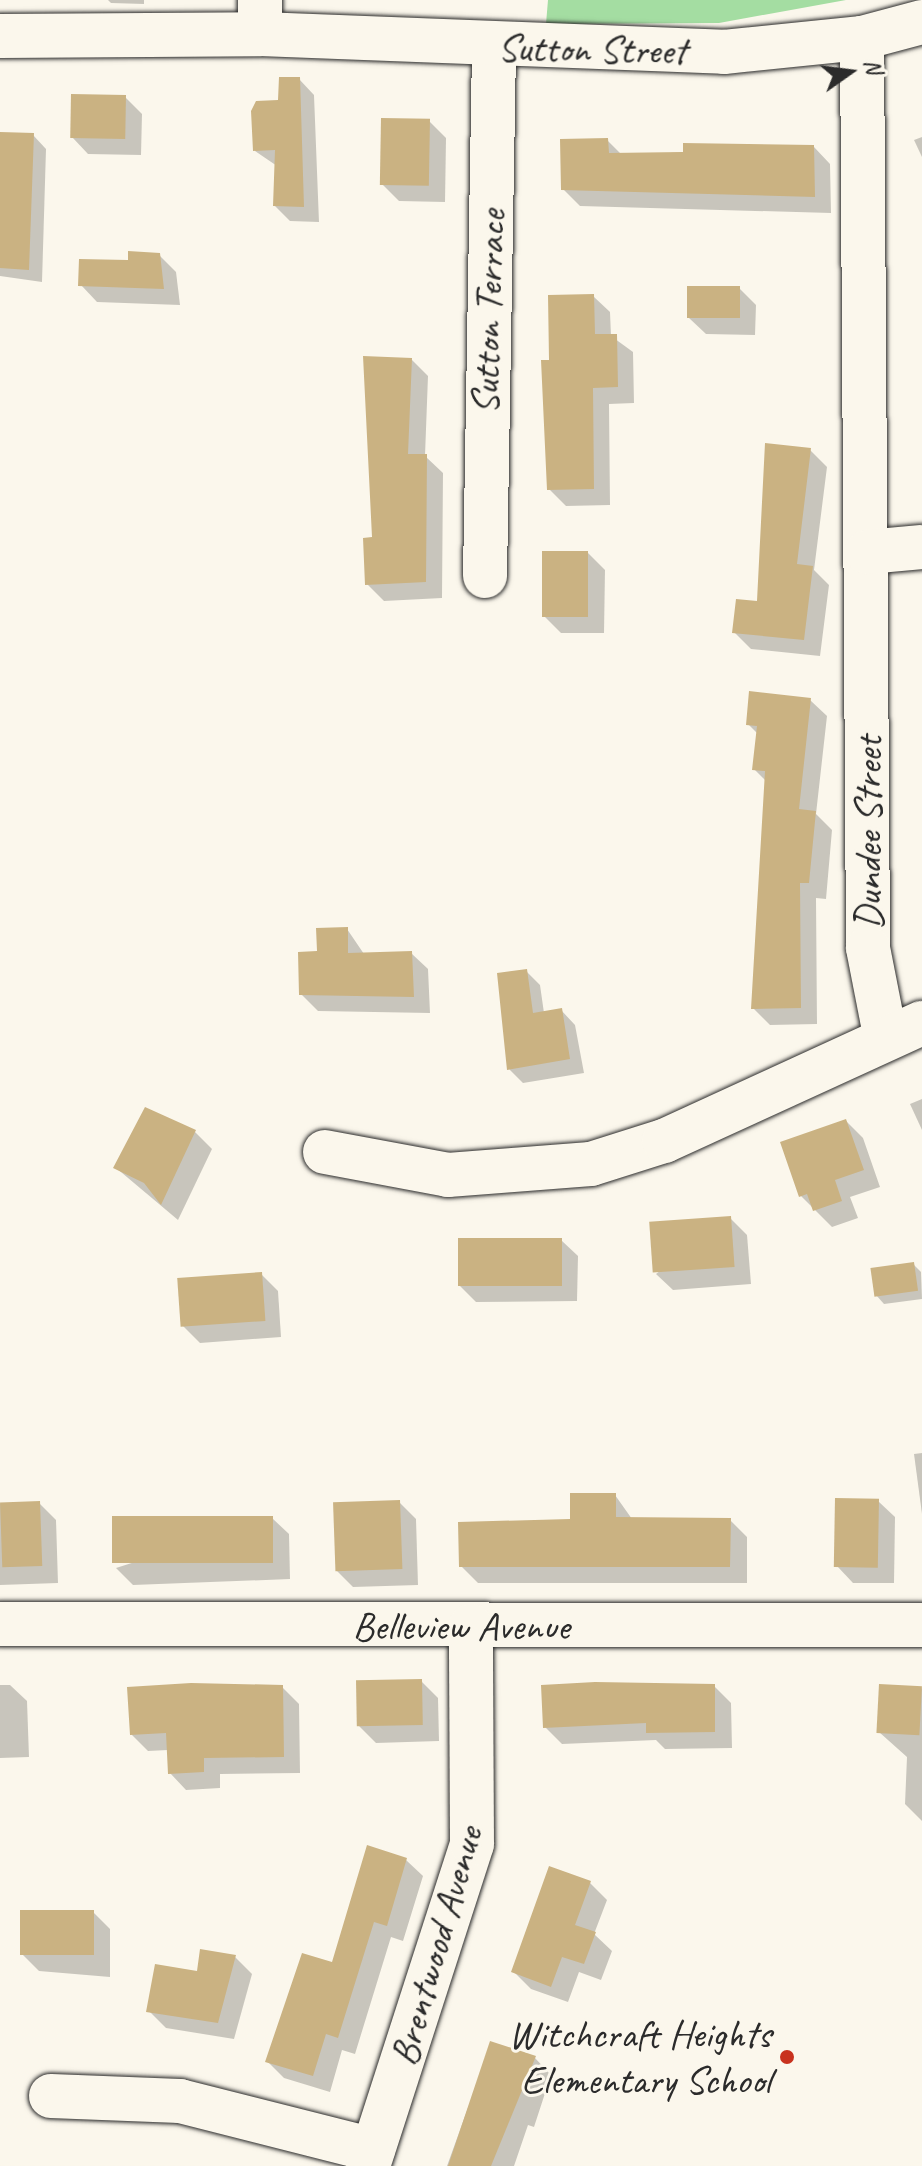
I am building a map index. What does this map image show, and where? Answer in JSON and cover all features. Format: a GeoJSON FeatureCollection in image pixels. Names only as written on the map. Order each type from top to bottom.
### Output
{"type":"FeatureCollection","features":[{"type":"Feature","properties":{"kind":"street","name":"Sutton Street"},"geometry":{"type":"LineString","coordinates":[[0,36],[260,17],[494,48],[724,52],[862,38],[922,22]]}},
{"type":"Feature","properties":{"kind":"street","name":"Dundee Street"},"geometry":{"type":"LineString","coordinates":[[325,1152],[448,1175],[591,1164],[664,1141],[904,1029],[868,948],[862,38]]}},
{"type":"Feature","properties":{"kind":"street","name":"Sutton Terrace"},"geometry":{"type":"LineString","coordinates":[[485,576],[494,48]]}},
{"type":"Feature","properties":{"kind":"street"},"geometry":{"type":"LineString","coordinates":[[867,552],[922,547]]}},
{"type":"Feature","properties":{"kind":"street","name":"Belleview Avenue"},"geometry":{"type":"LineString","coordinates":[[0,1624],[922,1625]]}},
{"type":"Feature","properties":{"kind":"street","name":"Brentwood Avenue"},"geometry":{"type":"LineString","coordinates":[[371,2158],[472,1844],[471,1626]]}},
{"type":"Feature","properties":{"kind":"street"},"geometry":{"type":"LineString","coordinates":[[51,2096],[195,2104],[371,2158]]}},
{"type":"Feature","properties":{"kind":"green space"},"geometry":{"type":"Polygon","coordinates":[[[548,0],[846,0],[719,23],[546,24],[548,0]]]}},
{"type":"Feature","properties":{"kind":"building"},"geometry":{"type":"Polygon","coordinates":[[[279,77],[300,77],[304,207],[273,206],[275,150],[253,151],[251,111],[256,101],[278,100],[279,77]]]}},
{"type":"Feature","properties":{"kind":"building"},"geometry":{"type":"Polygon","coordinates":[[[71,94],[126,95],[125,139],[70,138],[71,94]]]}},
{"type":"Feature","properties":{"kind":"building"},"geometry":{"type":"Polygon","coordinates":[[[381,118],[430,119],[429,186],[380,185],[381,118]]]}},
{"type":"Feature","properties":{"kind":"building"},"geometry":{"type":"Polygon","coordinates":[[[0,132],[34,133],[29,270],[0,268],[0,132]]]}},
{"type":"Feature","properties":{"kind":"building"},"geometry":{"type":"Polygon","coordinates":[[[608,138],[609,153],[683,152],[683,143],[814,145],[815,197],[561,190],[560,139],[608,138]]]}},
{"type":"Feature","properties":{"kind":"building"},"geometry":{"type":"Polygon","coordinates":[[[128,251],[160,253],[164,289],[78,286],[79,259],[128,260],[128,251]]]}},
{"type":"Feature","properties":{"kind":"building"},"geometry":{"type":"Polygon","coordinates":[[[687,286],[740,286],[740,318],[687,318],[687,286]]]}},
{"type":"Feature","properties":{"kind":"building"},"geometry":{"type":"Polygon","coordinates":[[[594,294],[595,334],[617,334],[618,387],[593,388],[594,489],[547,490],[541,360],[549,360],[548,295],[594,294]]]}},
{"type":"Feature","properties":{"kind":"building"},"geometry":{"type":"Polygon","coordinates":[[[363,356],[412,358],[408,454],[427,454],[426,582],[365,585],[363,538],[372,537],[363,356]]]}},
{"type":"Feature","properties":{"kind":"building"},"geometry":{"type":"Polygon","coordinates":[[[765,443],[811,448],[797,564],[813,566],[804,640],[732,633],[736,599],[757,601],[765,443]]]}},
{"type":"Feature","properties":{"kind":"building"},"geometry":{"type":"Polygon","coordinates":[[[542,551],[588,551],[588,617],[542,617],[542,551]]]}},
{"type":"Feature","properties":{"kind":"building"},"geometry":{"type":"Polygon","coordinates":[[[749,691],[811,698],[799,809],[816,811],[809,883],[800,883],[801,1008],[751,1009],[765,771],[752,770],[757,726],[746,725],[749,691]]]}},
{"type":"Feature","properties":{"kind":"building"},"geometry":{"type":"Polygon","coordinates":[[[348,927],[348,953],[412,951],[414,997],[299,995],[298,952],[317,951],[316,928],[348,927]]]}},
{"type":"Feature","properties":{"kind":"building"},"geometry":{"type":"Polygon","coordinates":[[[527,969],[533,1013],[562,1008],[570,1059],[507,1070],[497,973],[527,969]]]}},
{"type":"Feature","properties":{"kind":"building"},"geometry":{"type":"Polygon","coordinates":[[[145,1107],[196,1130],[161,1205],[144,1183],[113,1168],[145,1107]]]}},
{"type":"Feature","properties":{"kind":"building"},"geometry":{"type":"Polygon","coordinates":[[[846,1119],[864,1170],[835,1180],[842,1201],[813,1211],[807,1194],[799,1197],[780,1142],[846,1119]]]}},
{"type":"Feature","properties":{"kind":"building"},"geometry":{"type":"Polygon","coordinates":[[[731,1216],[735,1267],[653,1273],[649,1222],[731,1216]]]}},
{"type":"Feature","properties":{"kind":"building"},"geometry":{"type":"Polygon","coordinates":[[[458,1238],[562,1238],[562,1286],[458,1286],[458,1238]]]}},
{"type":"Feature","properties":{"kind":"building"},"geometry":{"type":"Polygon","coordinates":[[[914,1262],[918,1291],[874,1297],[870,1268],[914,1262]]]}},
{"type":"Feature","properties":{"kind":"building"},"geometry":{"type":"Polygon","coordinates":[[[262,1272],[265,1321],[181,1327],[177,1278],[262,1272]]]}},
{"type":"Feature","properties":{"kind":"building"},"geometry":{"type":"Polygon","coordinates":[[[570,1493],[616,1493],[616,1517],[731,1518],[730,1567],[459,1567],[458,1522],[570,1519],[570,1493]]]}},
{"type":"Feature","properties":{"kind":"building"},"geometry":{"type":"Polygon","coordinates":[[[835,1498],[879,1499],[878,1568],[834,1567],[835,1498]]]}},
{"type":"Feature","properties":{"kind":"building"},"geometry":{"type":"Polygon","coordinates":[[[400,1500],[402,1569],[335,1571],[333,1502],[400,1500]]]}},
{"type":"Feature","properties":{"kind":"building"},"geometry":{"type":"Polygon","coordinates":[[[40,1501],[42,1566],[2,1567],[0,1502],[40,1501]]]}},
{"type":"Feature","properties":{"kind":"building"},"geometry":{"type":"Polygon","coordinates":[[[112,1516],[273,1516],[273,1563],[112,1563],[112,1516]]]}},
{"type":"Feature","properties":{"kind":"building"},"geometry":{"type":"Polygon","coordinates":[[[422,1679],[423,1725],[357,1726],[356,1680],[422,1679]]]}},
{"type":"Feature","properties":{"kind":"building"},"geometry":{"type":"Polygon","coordinates":[[[595,1682],[715,1684],[715,1732],[646,1733],[646,1723],[543,1728],[541,1685],[595,1682]]]}},
{"type":"Feature","properties":{"kind":"building"},"geometry":{"type":"Polygon","coordinates":[[[191,1683],[283,1685],[284,1757],[204,1758],[204,1772],[168,1774],[166,1733],[130,1735],[127,1687],[191,1683]]]}},
{"type":"Feature","properties":{"kind":"building"},"geometry":{"type":"Polygon","coordinates":[[[879,1684],[922,1686],[919,1735],[876,1733],[879,1684]]]}},
{"type":"Feature","properties":{"kind":"building"},"geometry":{"type":"Polygon","coordinates":[[[367,1845],[407,1858],[387,1926],[374,1922],[338,2038],[326,2034],[313,2076],[265,2062],[302,1953],[332,1962],[367,1845]]]}},
{"type":"Feature","properties":{"kind":"building"},"geometry":{"type":"Polygon","coordinates":[[[549,1866],[591,1881],[575,1925],[596,1932],[584,1964],[562,1957],[551,1987],[511,1972],[549,1866]]]}},
{"type":"Feature","properties":{"kind":"building"},"geometry":{"type":"Polygon","coordinates":[[[20,1910],[94,1910],[94,1955],[20,1955],[20,1910]]]}},
{"type":"Feature","properties":{"kind":"building"},"geometry":{"type":"Polygon","coordinates":[[[200,1949],[236,1955],[218,2023],[146,2012],[155,1964],[197,1971],[200,1949]]]}},
{"type":"Feature","properties":{"kind":"building"},"geometry":{"type":"Polygon","coordinates":[[[490,2041],[536,2056],[491,2166],[448,2166],[490,2041]]]}},
{"type":"Feature","properties":{"kind":"place","name":"Witchcraft Heights Elementary School"},"geometry":{"type":"Point","coordinates":[787,2057]}}]}
